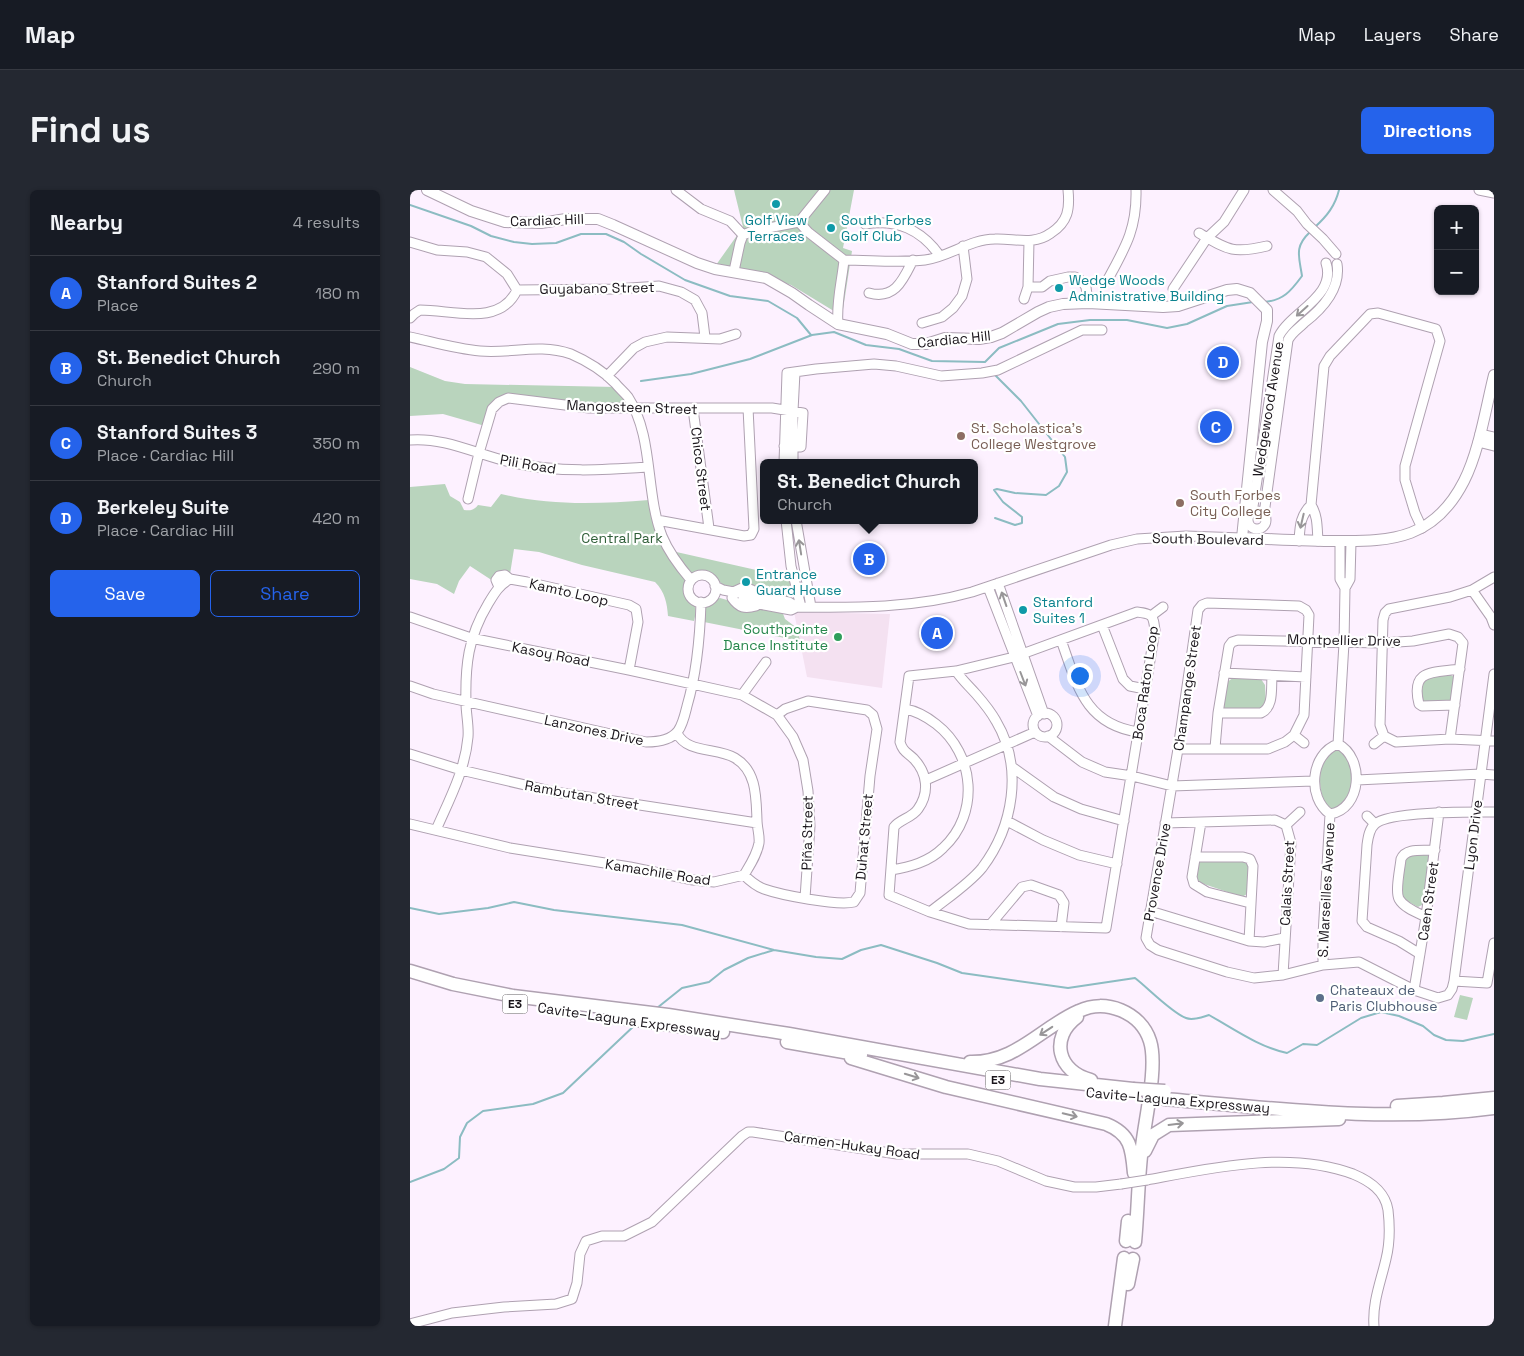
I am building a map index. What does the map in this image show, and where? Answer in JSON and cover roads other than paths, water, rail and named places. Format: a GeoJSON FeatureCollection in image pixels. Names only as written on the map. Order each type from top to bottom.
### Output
{"type":"FeatureCollection","features":[{"type":"Feature","properties":{"kind":"highway","name":"Cavite–Laguna Expressway"},"geometry":{"type":"LineString","coordinates":[[410,972],[483,991],[558,1002],[626,1015]]}},
{"type":"Feature","properties":{"kind":"highway","name":"Cavite–Laguna Expressway"},"geometry":{"type":"LineString","coordinates":[[410,980],[458,994],[488,1000],[626,1015],[664,1020],[748,1036],[821,1043],[865,1056],[1007,1082],[1132,1093],[1354,1105],[1488,1104]]}},
{"type":"Feature","properties":{"kind":"highway"},"geometry":{"type":"LineString","coordinates":[[928,1059],[970,1062],[991,1061],[1013,1052],[1085,1008],[1107,1006],[1128,1013],[1140,1023],[1150,1041],[1152,1074],[1130,1242]]}},
{"type":"Feature","properties":{"kind":"highway"},"geometry":{"type":"LineString","coordinates":[[1132,1093],[1084,1078],[1070,1070],[1064,1062],[1060,1049],[1063,1034],[1071,1022],[1085,1013],[1109,1012],[1124,1017],[1131,1022],[1137,1028],[1144,1042],[1147,1051],[1147,1068],[1140,1175]]}},
{"type":"Feature","properties":{"kind":"highway","name":"E3"},"geometry":{"type":"LineString","coordinates":[[821,1043],[928,1059]]}},
{"type":"Feature","properties":{"kind":"highway"},"geometry":{"type":"LineString","coordinates":[[821,1043],[846,1057],[946,1087],[1106,1124],[1118,1129],[1128,1141],[1140,1175]]}},
{"type":"Feature","properties":{"kind":"highway","name":"Cavite–Laguna Expressway"},"geometry":{"type":"LineString","coordinates":[[928,1059],[1032,1078],[1132,1093]]}},
{"type":"Feature","properties":{"kind":"highway","name":"Cavite–Laguna Expressway"},"geometry":{"type":"LineString","coordinates":[[1164,1095],[1335,1112],[1424,1114],[1488,1104]]}},
{"type":"Feature","properties":{"kind":"highway"},"geometry":{"type":"LineString","coordinates":[[1140,1175],[1146,1148],[1151,1138],[1159,1130],[1169,1125],[1367,1119],[1424,1114]]}},
{"type":"Feature","properties":{"kind":"highway"},"geometry":{"type":"LineString","coordinates":[[1116,1326],[1128,1259],[1121,1326]]}},
{"type":"Feature","properties":{"kind":"main road","name":"Cardiac Hill"},"geometry":{"type":"LineString","coordinates":[[427,190],[472,211],[505,222],[540,223],[583,218],[598,219],[697,263],[715,269],[766,278],[838,324],[888,334],[912,344],[926,344],[945,338],[979,339],[991,337],[1002,333],[1049,306],[1088,303],[1163,307],[1178,306],[1237,289],[1250,293],[1264,307],[1267,321],[1262,342],[1244,538]]}},
{"type":"Feature","properties":{"kind":"main road","name":"South Boulevard"},"geometry":{"type":"LineString","coordinates":[[1244,538],[1340,542],[1380,541],[1395,538],[1422,528],[1434,520],[1455,496],[1465,480],[1479,438],[1494,375]]}},
{"type":"Feature","properties":{"kind":"street"},"geometry":{"type":"LineString","coordinates":[[676,190],[702,209],[730,221],[743,235]]}},
{"type":"Feature","properties":{"kind":"street"},"geometry":{"type":"LineString","coordinates":[[734,271],[743,235],[753,230],[799,222],[825,190]]}},
{"type":"Feature","properties":{"kind":"street"},"geometry":{"type":"LineString","coordinates":[[799,222],[812,235],[844,260],[926,260],[962,246],[994,239],[1029,241],[1051,233],[1062,223],[1070,208],[1068,190]]}},
{"type":"Feature","properties":{"kind":"street"},"geometry":{"type":"LineString","coordinates":[[1108,280],[1126,247],[1134,226],[1136,190]]}},
{"type":"Feature","properties":{"kind":"street"},"geometry":{"type":"LineString","coordinates":[[1173,289],[1203,236],[1224,222],[1244,190]]}},
{"type":"Feature","properties":{"kind":"street","name":"Wedgewood Avenue"},"geometry":{"type":"LineString","coordinates":[[1244,538],[1250,525],[1249,519],[1252,513],[1279,336],[1285,326],[1314,300],[1321,290],[1329,271],[1330,257],[1321,237],[1266,190]]}},
{"type":"Feature","properties":{"kind":"street","name":"Wedgewood Avenue"},"geometry":{"type":"LineString","coordinates":[[1273,190],[1297,211],[1305,222]]}},
{"type":"Feature","properties":{"kind":"street"},"geometry":{"type":"LineString","coordinates":[[1479,190],[1494,193]]}},
{"type":"Feature","properties":{"kind":"street"},"geometry":{"type":"LineString","coordinates":[[865,224],[881,221],[896,224],[920,235],[933,245],[940,256]]}},
{"type":"Feature","properties":{"kind":"street"},"geometry":{"type":"LineString","coordinates":[[1203,236],[1222,247],[1239,250],[1250,250],[1268,246]]}},
{"type":"Feature","properties":{"kind":"street"},"geometry":{"type":"LineString","coordinates":[[1024,299],[1028,287],[1029,241]]}},
{"type":"Feature","properties":{"kind":"street"},"geometry":{"type":"LineString","coordinates":[[410,242],[438,250],[467,252],[486,257],[507,274],[517,290],[510,301],[503,307],[487,314],[420,310],[410,318]]}},
{"type":"Feature","properties":{"kind":"street"},"geometry":{"type":"LineString","coordinates":[[922,323],[942,317],[953,308],[962,296],[968,279],[962,246]]}},
{"type":"Feature","properties":{"kind":"street","name":"Wedgewood Avenue"},"geometry":{"type":"LineString","coordinates":[[1267,539],[1263,527],[1266,519],[1264,514],[1288,340],[1292,333],[1322,307],[1330,296],[1338,274],[1337,264],[1339,260],[1330,257]]}},
{"type":"Feature","properties":{"kind":"street"},"geometry":{"type":"LineString","coordinates":[[838,324],[838,300],[844,260]]}},
{"type":"Feature","properties":{"kind":"street"},"geometry":{"type":"LineString","coordinates":[[869,293],[884,295],[892,292],[904,277],[913,260]]}},
{"type":"Feature","properties":{"kind":"street"},"geometry":{"type":"LineString","coordinates":[[1028,287],[1042,286],[1068,277],[1075,277],[1086,286],[1088,303]]}},
{"type":"Feature","properties":{"kind":"street","name":"Guyabano Street"},"geometry":{"type":"LineString","coordinates":[[517,290],[616,289],[659,286],[681,292],[695,300],[702,313],[705,338]]}},
{"type":"Feature","properties":{"kind":"street"},"geometry":{"type":"LineString","coordinates":[[1318,541],[1317,521],[1311,505],[1324,366],[1330,356],[1370,314],[1378,313],[1436,330],[1440,341],[1405,466],[1405,480],[1415,513],[1422,528]]}},
{"type":"Feature","properties":{"kind":"street"},"geometry":{"type":"LineString","coordinates":[[785,459],[788,446],[789,410],[795,372],[874,364],[896,366],[941,376],[982,373],[998,370],[1082,330],[1102,330]]}},
{"type":"Feature","properties":{"kind":"street"},"geometry":{"type":"LineString","coordinates":[[607,376],[634,348],[645,342],[667,337],[720,338],[736,334]]}},
{"type":"Feature","properties":{"kind":"street"},"geometry":{"type":"LineString","coordinates":[[410,336],[434,344],[480,351],[533,348],[558,351],[585,361],[607,376],[627,396],[634,408],[641,425],[657,520],[676,562],[691,580]]}},
{"type":"Feature","properties":{"kind":"street","name":"Mangosteen Street"},"geometry":{"type":"LineString","coordinates":[[468,500],[492,409],[499,402],[508,398],[589,408],[748,408],[789,410]]}},
{"type":"Feature","properties":{"kind":"street"},"geometry":{"type":"LineString","coordinates":[[657,520],[709,528],[744,536],[751,535],[754,529],[748,408]]}},
{"type":"Feature","properties":{"kind":"street","name":"Chico Street"},"geometry":{"type":"LineString","coordinates":[[693,409],[709,528]]}},
{"type":"Feature","properties":{"kind":"street"},"geometry":{"type":"LineString","coordinates":[[1479,438],[1494,437]]}},
{"type":"Feature","properties":{"kind":"street"},"geometry":{"type":"LineString","coordinates":[[1479,438],[1494,446]]}},
{"type":"Feature","properties":{"kind":"street","name":"Pili Road"},"geometry":{"type":"LineString","coordinates":[[410,440],[434,441],[514,463],[556,470],[587,471],[648,467]]}},
{"type":"Feature","properties":{"kind":"street"},"geometry":{"type":"LineString","coordinates":[[788,446],[792,459]]}},
{"type":"Feature","properties":{"kind":"street"},"geometry":{"type":"LineString","coordinates":[[1299,541],[1300,520],[1304,511],[1311,505]]}},
{"type":"Feature","properties":{"kind":"street"},"geometry":{"type":"LineString","coordinates":[[1252,513],[1259,512],[1264,514]]}},
{"type":"Feature","properties":{"kind":"street"},"geometry":{"type":"LineString","coordinates":[[787,524],[799,607]]}},
{"type":"Feature","properties":{"kind":"street"},"geometry":{"type":"LineString","coordinates":[[797,524],[811,608]]}},
{"type":"Feature","properties":{"kind":"street"},"geometry":{"type":"LineString","coordinates":[[1250,525],[1255,529],[1263,527]]}},
{"type":"Feature","properties":{"kind":"street","name":"South Boulevard"},"geometry":{"type":"LineString","coordinates":[[760,601],[748,588],[740,588],[736,604],[744,608],[760,601],[789,602],[799,607],[848,608],[897,604],[956,596],[1111,545],[1137,539],[1186,536],[1244,538]]}},
{"type":"Feature","properties":{"kind":"street"},"geometry":{"type":"LineString","coordinates":[[1340,542],[1340,579],[1345,588]]}},
{"type":"Feature","properties":{"kind":"street"},"geometry":{"type":"LineString","coordinates":[[1338,744],[1345,588],[1350,579],[1351,542]]}},
{"type":"Feature","properties":{"kind":"street"},"geometry":{"type":"LineString","coordinates":[[698,575],[711,578],[715,586],[716,590],[712,598],[701,602],[693,599],[688,592],[691,580],[698,575]]}},
{"type":"Feature","properties":{"kind":"street"},"geometry":{"type":"LineString","coordinates":[[1490,741],[1450,739],[1396,742],[1384,736],[1380,725],[1382,643],[1383,620],[1385,613],[1389,609],[1450,597],[1472,590],[1494,577]]}},
{"type":"Feature","properties":{"kind":"street","name":"Kamto Loop"},"geometry":{"type":"LineString","coordinates":[[436,830],[461,770],[468,737],[466,702],[467,655],[482,614],[499,587],[510,580],[527,582],[629,605],[636,609],[638,622],[629,670]]}},
{"type":"Feature","properties":{"kind":"street"},"geometry":{"type":"LineString","coordinates":[[998,583],[1019,655],[1041,715]]}},
{"type":"Feature","properties":{"kind":"street","name":"South Boulevard"},"geometry":{"type":"LineString","coordinates":[[715,586],[738,596]]}},
{"type":"Feature","properties":{"kind":"street"},"geometry":{"type":"LineString","coordinates":[[988,587],[1019,655]]}},
{"type":"Feature","properties":{"kind":"street"},"geometry":{"type":"LineString","coordinates":[[1472,590],[1491,617],[1494,625]]}},
{"type":"Feature","properties":{"kind":"street","name":"South Boulevard"},"geometry":{"type":"LineString","coordinates":[[712,598],[738,596]]}},
{"type":"Feature","properties":{"kind":"street"},"geometry":{"type":"LineString","coordinates":[[701,602],[699,649],[693,685],[682,723],[677,733],[680,740],[696,748],[734,756],[744,764],[752,777],[756,800],[759,843],[754,858],[744,875]]}},
{"type":"Feature","properties":{"kind":"street","name":"Champange Street"},"geometry":{"type":"LineString","coordinates":[[1172,786],[1198,610],[1202,605],[1207,603],[1299,606],[1310,615],[1309,640]]}},
{"type":"Feature","properties":{"kind":"street"},"geometry":{"type":"LineString","coordinates":[[1151,616],[1163,608]]}},
{"type":"Feature","properties":{"kind":"street","name":"Boca Raton Loop"},"geometry":{"type":"LineString","coordinates":[[1137,612],[1149,614],[1153,618],[1155,630],[1106,928],[970,924],[930,912],[889,895],[894,827],[897,823],[909,818],[918,810],[924,800],[925,778],[920,765],[902,750],[900,742],[910,676],[956,671],[1019,655],[1137,612]]}},
{"type":"Feature","properties":{"kind":"street","name":"Kasoy Road"},"geometry":{"type":"LineString","coordinates":[[410,617],[472,638],[693,685]]}},
{"type":"Feature","properties":{"kind":"street"},"geometry":{"type":"LineString","coordinates":[[1102,625],[1122,679],[1130,686],[1145,689]]}},
{"type":"Feature","properties":{"kind":"street","name":"Montpellier Drive"},"geometry":{"type":"LineString","coordinates":[[1215,748],[1218,713],[1229,646],[1232,642],[1238,640],[1382,643],[1413,641],[1449,634],[1458,637],[1463,643],[1450,739]]}},
{"type":"Feature","properties":{"kind":"street"},"geometry":{"type":"LineString","coordinates":[[1061,640],[1082,696],[1090,707],[1109,723],[1138,732]]}},
{"type":"Feature","properties":{"kind":"street"},"geometry":{"type":"LineString","coordinates":[[1178,749],[1268,749],[1285,742],[1294,735],[1304,715],[1309,640]]}},
{"type":"Feature","properties":{"kind":"street"},"geometry":{"type":"LineString","coordinates":[[742,695],[766,662]]}},
{"type":"Feature","properties":{"kind":"street"},"geometry":{"type":"LineString","coordinates":[[1455,706],[1419,704],[1418,682],[1421,676],[1426,674],[1460,669]]}},
{"type":"Feature","properties":{"kind":"street"},"geometry":{"type":"LineString","coordinates":[[930,912],[981,870],[998,844],[1007,821],[1011,803],[1013,778],[1006,742],[997,722],[956,671]]}},
{"type":"Feature","properties":{"kind":"street"},"geometry":{"type":"LineString","coordinates":[[1224,673],[1306,677]]}},
{"type":"Feature","properties":{"kind":"street","name":"Lyon Drive"},"geometry":{"type":"LineString","coordinates":[[1448,995],[1454,981],[1481,774],[1490,741],[1494,674]]}},
{"type":"Feature","properties":{"kind":"street"},"geometry":{"type":"LineString","coordinates":[[1218,713],[1261,713],[1265,711],[1270,705],[1272,676]]}},
{"type":"Feature","properties":{"kind":"street","name":"Piña Street"},"geometry":{"type":"LineString","coordinates":[[693,685],[742,695],[777,715],[793,737],[803,760],[808,791],[810,826],[805,898]]}},
{"type":"Feature","properties":{"kind":"street","name":"Lanzones Drive"},"geometry":{"type":"LineString","coordinates":[[410,686],[466,702],[646,742],[656,742],[677,733]]}},
{"type":"Feature","properties":{"kind":"street","name":"Duhat Street"},"geometry":{"type":"LineString","coordinates":[[744,875],[763,889],[805,898],[845,904],[854,902],[860,893],[870,776],[877,729],[873,715],[867,710],[808,701],[784,709],[777,715]]}},
{"type":"Feature","properties":{"kind":"street"},"geometry":{"type":"LineString","coordinates":[[891,870],[920,864],[943,849],[957,832],[966,811],[969,790],[967,769],[958,748],[945,731],[928,717],[905,709]]}},
{"type":"Feature","properties":{"kind":"street"},"geometry":{"type":"LineString","coordinates":[[1041,715],[1052,716],[1056,725],[1054,732],[1048,736],[1041,736],[1034,729],[1033,723],[1041,715]]}},
{"type":"Feature","properties":{"kind":"street"},"geometry":{"type":"LineString","coordinates":[[925,778],[1034,729]]}},
{"type":"Feature","properties":{"kind":"street"},"geometry":{"type":"LineString","coordinates":[[1294,735],[1304,743]]}},
{"type":"Feature","properties":{"kind":"street"},"geometry":{"type":"LineString","coordinates":[[1048,736],[1082,762],[1105,772],[1132,776],[1172,786],[1314,781]]}},
{"type":"Feature","properties":{"kind":"street"},"geometry":{"type":"LineString","coordinates":[[1374,744],[1384,736]]}},
{"type":"Feature","properties":{"kind":"street"},"geometry":{"type":"LineString","coordinates":[[1338,744],[1345,748],[1354,760],[1357,780],[1352,799],[1344,808],[1330,814],[1324,810],[1314,781],[1322,757],[1332,746],[1338,744]]}},
{"type":"Feature","properties":{"kind":"street","name":"Rambutan Street"},"geometry":{"type":"LineString","coordinates":[[410,754],[461,770],[555,792],[757,823]]}},
{"type":"Feature","properties":{"kind":"street"},"geometry":{"type":"LineString","coordinates":[[1012,767],[1054,797],[1081,809],[1124,821]]}},
{"type":"Feature","properties":{"kind":"street"},"geometry":{"type":"LineString","coordinates":[[1357,780],[1494,775]]}},
{"type":"Feature","properties":{"kind":"street","name":"Provence Drive"},"geometry":{"type":"LineString","coordinates":[[1172,786],[1146,938],[1150,945],[1158,950],[1227,972],[1254,978],[1283,975],[1322,965],[1359,962],[1414,990],[1438,998],[1448,995]]}},
{"type":"Feature","properties":{"kind":"street"},"geometry":{"type":"LineString","coordinates":[[1286,824],[1300,812]]}},
{"type":"Feature","properties":{"kind":"street"},"geometry":{"type":"LineString","coordinates":[[1420,954],[1399,941],[1367,927],[1362,921],[1369,834],[1375,824],[1386,818],[1439,812],[1494,812]]}},
{"type":"Feature","properties":{"kind":"street","name":"Caen Street"},"geometry":{"type":"LineString","coordinates":[[1414,990],[1426,917],[1439,812]]}},
{"type":"Feature","properties":{"kind":"street","name":"S. Marseilles Avenue"},"geometry":{"type":"LineString","coordinates":[[1322,965],[1322,934],[1330,814]]}},
{"type":"Feature","properties":{"kind":"street"},"geometry":{"type":"LineString","coordinates":[[1367,816],[1375,824]]}},
{"type":"Feature","properties":{"kind":"street","name":"Calais Street"},"geometry":{"type":"LineString","coordinates":[[1165,823],[1275,820],[1286,824],[1290,843],[1283,975]]}},
{"type":"Feature","properties":{"kind":"street"},"geometry":{"type":"LineString","coordinates":[[1007,821],[1043,840],[1079,855],[1117,864]]}},
{"type":"Feature","properties":{"kind":"street"},"geometry":{"type":"LineString","coordinates":[[1201,822],[1192,877],[1194,884],[1207,892],[1250,903]]}},
{"type":"Feature","properties":{"kind":"street","name":"Kamachile Road"},"geometry":{"type":"LineString","coordinates":[[410,824],[510,848],[630,867],[693,880],[714,882],[744,875]]}},
{"type":"Feature","properties":{"kind":"street"},"geometry":{"type":"LineString","coordinates":[[1426,917],[1404,905],[1399,900],[1397,893],[1401,859],[1408,851],[1435,850]]}},
{"type":"Feature","properties":{"kind":"street"},"geometry":{"type":"LineString","coordinates":[[1195,857],[1243,857],[1250,860],[1253,866],[1249,941]]}},
{"type":"Feature","properties":{"kind":"street"},"geometry":{"type":"LineString","coordinates":[[990,925],[1022,887],[1031,885],[1059,895],[1064,903],[1061,927]]}},
{"type":"Feature","properties":{"kind":"street"},"geometry":{"type":"LineString","coordinates":[[1150,911],[1249,941],[1264,942],[1284,938]]}},
{"type":"Feature","properties":{"kind":"street"},"geometry":{"type":"LineString","coordinates":[[1454,981],[1487,983],[1494,943]]}},
{"type":"Feature","properties":{"kind":"street","name":"Carmen-Hukay Road"},"geometry":{"type":"LineString","coordinates":[[410,1324],[452,1313],[556,1304],[572,1299],[577,1283],[580,1254],[586,1241],[602,1236],[624,1236],[652,1222],[742,1136],[748,1132],[753,1132],[897,1154],[968,1154],[998,1161],[1046,1181],[1074,1187],[1121,1184],[1140,1175],[1260,1163],[1294,1163],[1327,1167],[1346,1172],[1367,1181],[1382,1194],[1388,1209],[1390,1225],[1388,1247],[1377,1296],[1373,1325]]}},
{"type":"Feature","properties":{"kind":"waterway"},"geometry":{"type":"LineString","coordinates":[[1315,227],[1330,210],[1339,190]]}},
{"type":"Feature","properties":{"kind":"waterway"},"geometry":{"type":"LineString","coordinates":[[410,205],[471,226],[491,236],[514,242],[532,244],[556,243],[581,234],[606,234],[624,242],[685,280],[730,296],[768,301],[797,318],[811,335]]}},
{"type":"Feature","properties":{"kind":"waterway"},"geometry":{"type":"LineString","coordinates":[[1263,302],[1276,300],[1286,294],[1302,276],[1299,252],[1302,242],[1310,232]]}},
{"type":"Feature","properties":{"kind":"waterway"},"geometry":{"type":"LineString","coordinates":[[641,381],[691,374],[750,359],[812,335],[834,332],[866,345],[899,349],[932,361],[985,362],[999,348],[1058,324],[1090,320],[1127,320],[1167,328],[1187,324],[1227,306],[1253,302]]}},
{"type":"Feature","properties":{"kind":"waterway"},"geometry":{"type":"LineString","coordinates":[[995,375],[1021,401],[1065,457],[1067,472],[1059,486],[1046,495],[994,490],[1003,502],[1022,517],[1022,523],[1015,525],[995,518]]}},
{"type":"Feature","properties":{"kind":"waterway"},"geometry":{"type":"LineString","coordinates":[[410,908],[439,914],[488,908],[514,902],[554,910],[682,925],[774,950],[816,957],[842,959],[861,950],[881,945],[962,973],[1068,988],[1135,978],[1167,1006],[1186,1018],[1192,1019],[1209,1015],[1257,1042],[1287,1053],[1303,1044],[1317,1045],[1361,1018],[1381,1012],[1399,1016],[1423,1026],[1434,1035],[1446,1040],[1463,1041],[1494,1034]]}},
{"type":"Feature","properties":{"kind":"waterway"},"geometry":{"type":"LineString","coordinates":[[657,1008],[682,988],[709,982],[724,970],[748,958],[774,950]]}},
{"type":"Feature","properties":{"kind":"waterway"},"geometry":{"type":"LineString","coordinates":[[410,1182],[444,1169],[459,1158],[460,1137],[467,1123],[483,1111],[533,1104],[563,1093],[636,1024]]}},
{"type":"Feature","properties":{"kind":"place","name":"Golf View Terraces"},"geometry":{"type":"Point","coordinates":[776,204]}},
{"type":"Feature","properties":{"kind":"place","name":"South Forbes Golf Club"},"geometry":{"type":"Point","coordinates":[831,228]}},
{"type":"Feature","properties":{"kind":"place","name":"Wedge Woods Administrative Building"},"geometry":{"type":"Point","coordinates":[1059,288]}},
{"type":"Feature","properties":{"kind":"place","name":"Berkeley Suite"},"geometry":{"type":"Point","coordinates":[1223,362]}},
{"type":"Feature","properties":{"kind":"place","name":"Stanford Suites 3"},"geometry":{"type":"Point","coordinates":[1216,427]}},
{"type":"Feature","properties":{"kind":"place","name":"St. Scholastica's College Westgrove"},"geometry":{"type":"Point","coordinates":[961,436]}},
{"type":"Feature","properties":{"kind":"place","name":"South Forbes City College"},"geometry":{"type":"Point","coordinates":[1180,503]}},
{"type":"Feature","properties":{"kind":"place","name":"St. Benedict Church"},"geometry":{"type":"Point","coordinates":[869,559]}},
{"type":"Feature","properties":{"kind":"place","name":"Entrance Guard House"},"geometry":{"type":"Point","coordinates":[746,582]}},
{"type":"Feature","properties":{"kind":"place","name":"Stanford Suites 1"},"geometry":{"type":"Point","coordinates":[1023,610]}},
{"type":"Feature","properties":{"kind":"place","name":"Stanford Suites 2"},"geometry":{"type":"Point","coordinates":[937,633]}},
{"type":"Feature","properties":{"kind":"place","name":"Southpointe Dance Institute"},"geometry":{"type":"Point","coordinates":[838,637]}},
{"type":"Feature","properties":{"kind":"place","name":"Chateaux de Paris Clubhouse"},"geometry":{"type":"Point","coordinates":[1320,998]}},
{"type":"Feature","properties":{"kind":"park label","name":"Central Park"},"geometry":{"type":"Point","coordinates":[622,538]}}]}
